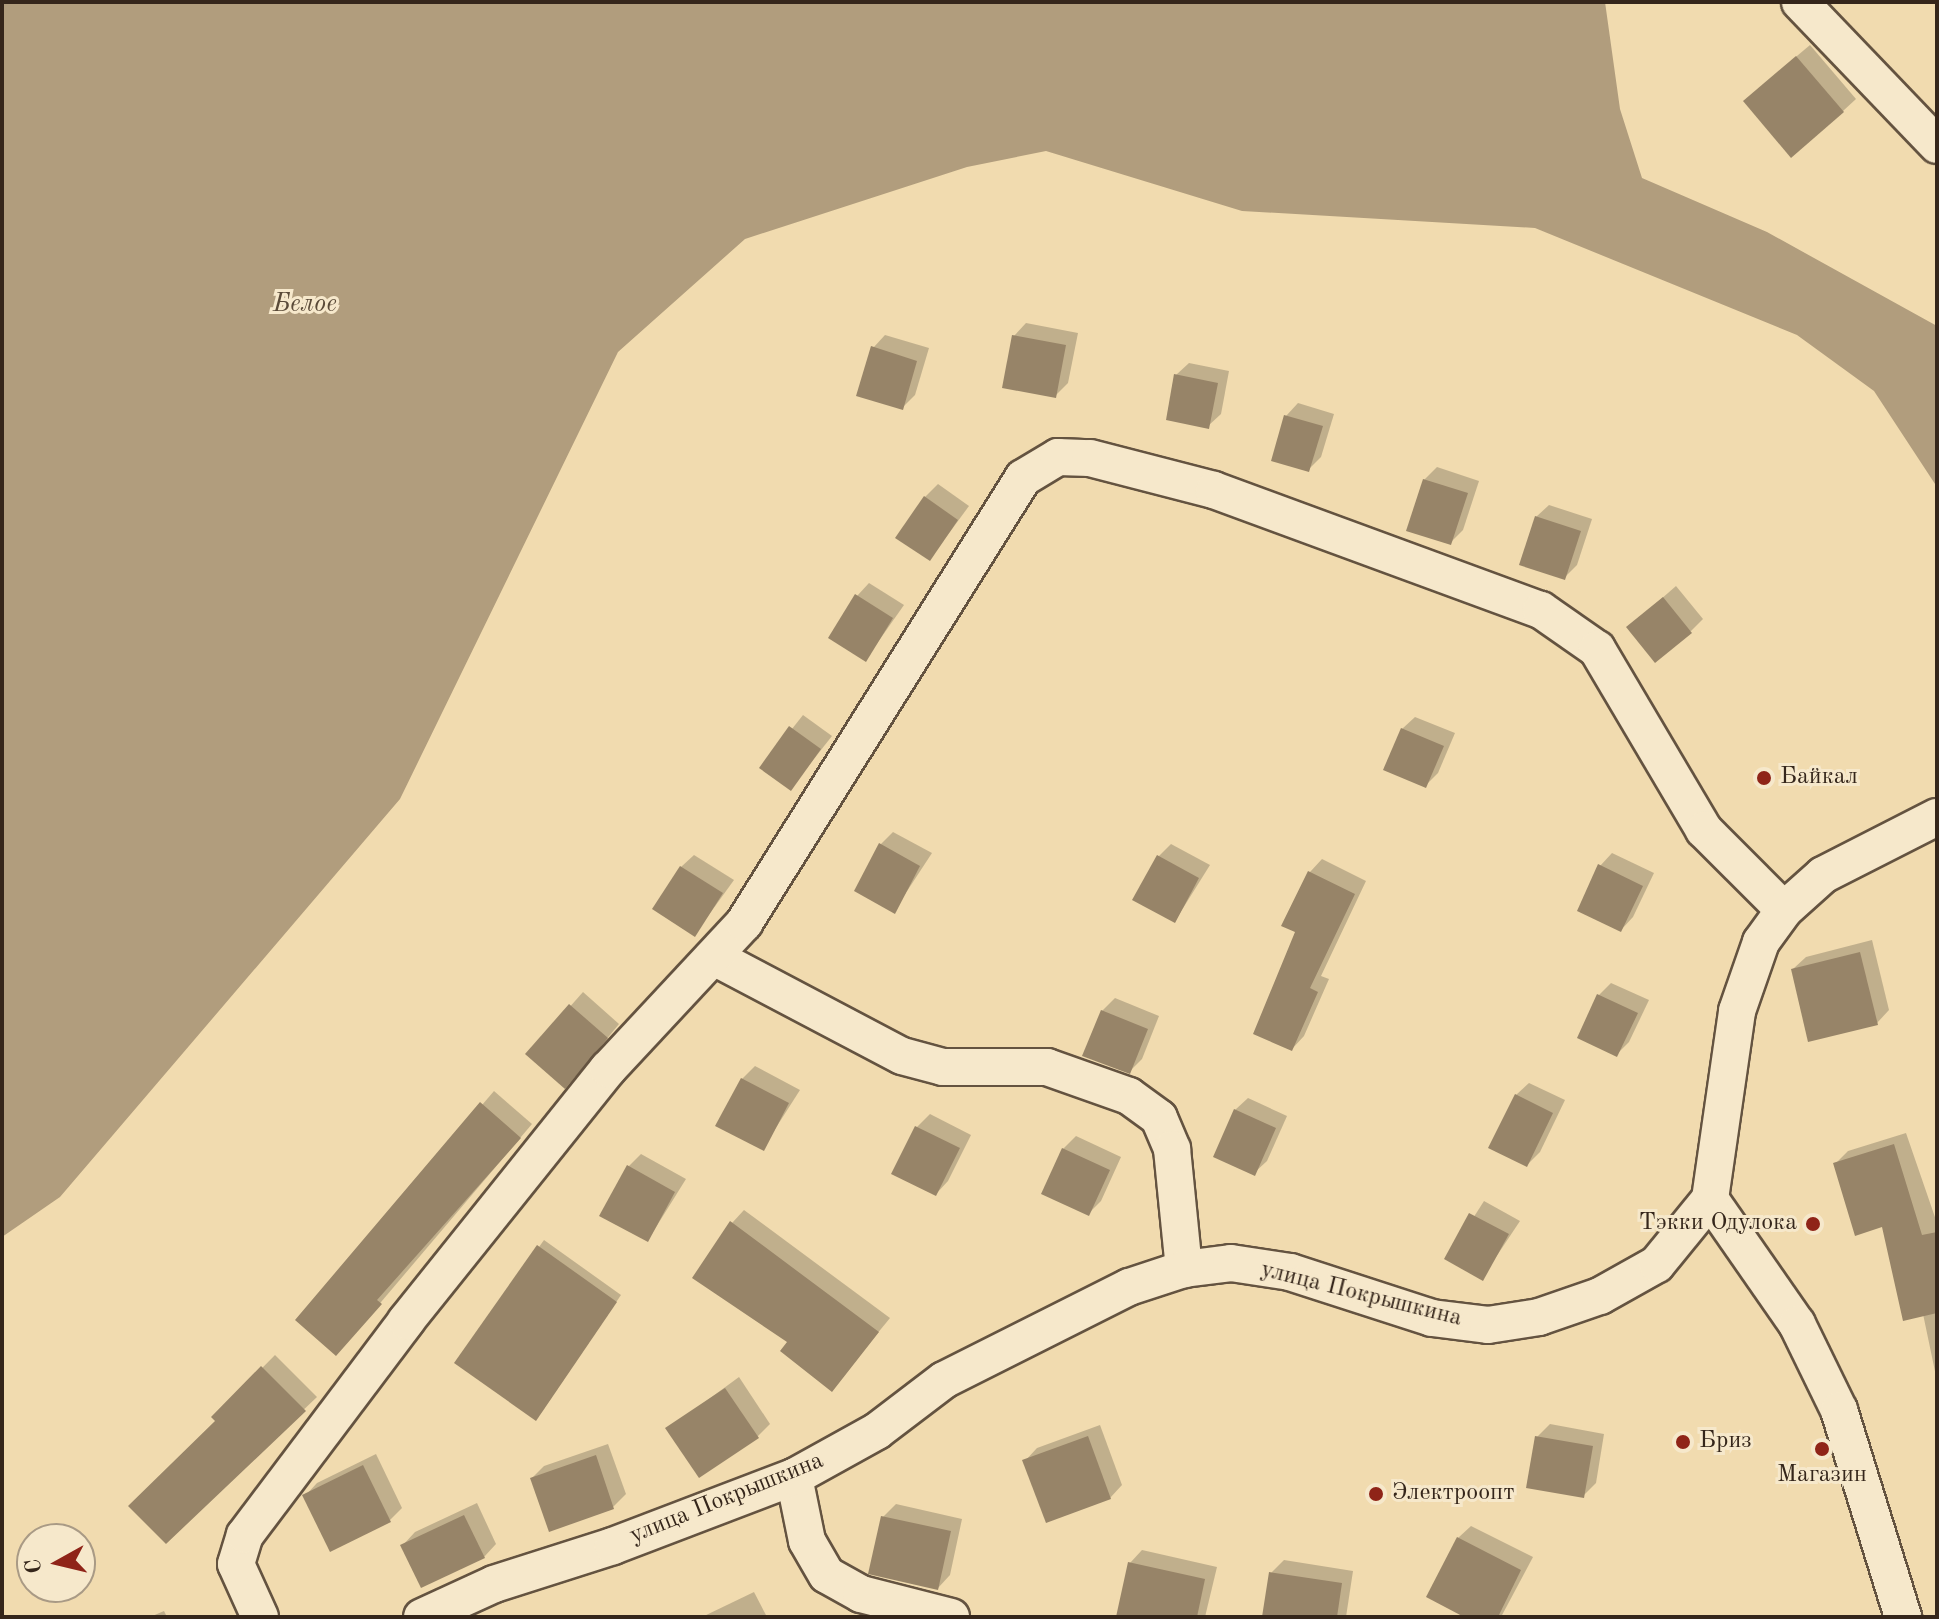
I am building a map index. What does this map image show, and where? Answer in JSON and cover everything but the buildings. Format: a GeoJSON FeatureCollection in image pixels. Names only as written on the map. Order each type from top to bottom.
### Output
{"type":"FeatureCollection","features":[{"type":"Feature","properties":{"kind":"street"},"geometry":{"type":"LineString","coordinates":[[1800,2],[1937,145]]}},
{"type":"Feature","properties":{"kind":"street"},"geometry":{"type":"LineString","coordinates":[[260,1617],[236,1564],[245,1535],[406,1321],[608,1069],[744,923],[1023,478],[1058,457],[1090,458],[1214,490],[1527,604],[1564,624],[1597,649],[1704,830],[1784,910]]}},
{"type":"Feature","properties":{"kind":"street"},"geometry":{"type":"LineString","coordinates":[[1903,1617],[1839,1410],[1797,1324],[1710,1199],[1737,1011],[1761,942],[1784,910],[1823,875],[1937,817]]}},
{"type":"Feature","properties":{"kind":"street"},"geometry":{"type":"LineString","coordinates":[[714,957],[902,1056],[943,1067],[1047,1067],[1129,1096],[1159,1118],[1172,1149],[1184,1269]]}},
{"type":"Feature","properties":{"kind":"street","name":"улица Покрышкина"},"geometry":{"type":"LineString","coordinates":[[422,1617],[494,1584],[627,1541],[794,1477],[877,1431],[944,1380],[1129,1287],[1184,1269],[1231,1263],[1290,1272],[1432,1318],[1488,1325],[1539,1317],[1600,1296],[1657,1264],[1710,1199]]}},
{"type":"Feature","properties":{"kind":"street"},"geometry":{"type":"LineString","coordinates":[[794,1477],[807,1541],[827,1575],[861,1594],[951,1617]]}},
{"type":"Feature","properties":{"kind":"water","name":"Белое"},"geometry":{"type":"Polygon","coordinates":[[[2,2],[1605,2],[1620,109],[1642,178],[1767,232],[1937,326],[1937,487],[1874,391],[1797,335],[1535,228],[1242,211],[1046,151],[967,167],[745,239],[618,352],[400,799],[60,1197],[2,1237],[2,2]]]}},
{"type":"Feature","properties":{"kind":"place","name":"Байкал"},"geometry":{"type":"Point","coordinates":[1764,778]}},
{"type":"Feature","properties":{"kind":"place","name":"Тэкки Одулока"},"geometry":{"type":"Point","coordinates":[1813,1224]}},
{"type":"Feature","properties":{"kind":"place","name":"Бриз"},"geometry":{"type":"Point","coordinates":[1683,1442]}},
{"type":"Feature","properties":{"kind":"place","name":"Магазин"},"geometry":{"type":"Point","coordinates":[1822,1449]}},
{"type":"Feature","properties":{"kind":"place","name":"Электроопт"},"geometry":{"type":"Point","coordinates":[1376,1494]}}]}
